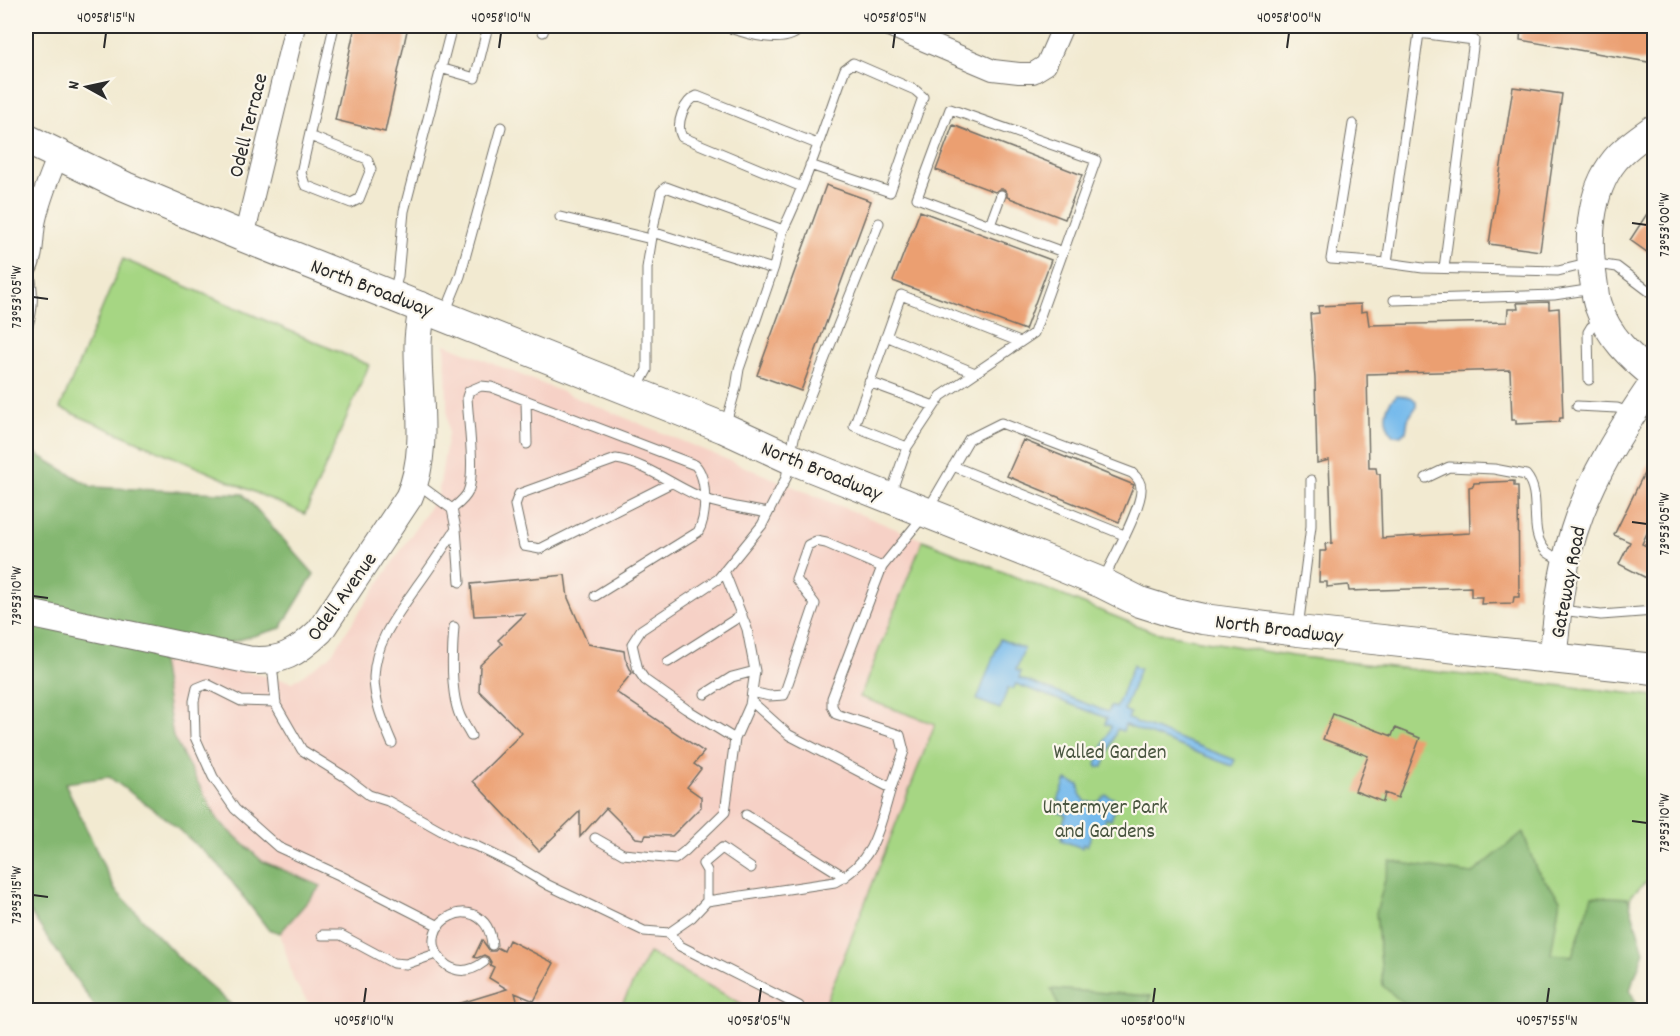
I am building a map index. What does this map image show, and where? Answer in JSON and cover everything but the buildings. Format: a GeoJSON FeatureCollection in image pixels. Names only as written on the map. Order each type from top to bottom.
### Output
{"type":"FeatureCollection","features":[{"type":"Feature","properties":{"kind":"main road","name":"North Broadway"},"geometry":{"type":"LineString","coordinates":[[26,139],[58,156],[244,237],[724,428],[789,458],[1102,583],[1140,602],[1203,619],[1654,669]]}},
{"type":"Feature","properties":{"kind":"street","name":"Odell Terrace"},"geometry":{"type":"LineString","coordinates":[[244,237],[295,26]]}},
{"type":"Feature","properties":{"kind":"street"},"geometry":{"type":"LineString","coordinates":[[889,26],[993,70],[1034,73],[1046,65],[1063,26]]}},
{"type":"Feature","properties":{"kind":"street"},"geometry":{"type":"LineString","coordinates":[[1654,128],[1615,160],[1602,183],[1591,215],[1593,276],[1598,306],[1614,337],[1633,359],[1654,376]]}},
{"type":"Feature","properties":{"kind":"street"},"geometry":{"type":"LineString","coordinates":[[27,267],[43,193],[58,156]]}},
{"type":"Feature","properties":{"kind":"street","name":"Odell Avenue"},"geometry":{"type":"LineString","coordinates":[[26,613],[235,658],[272,661],[304,646],[320,631],[410,497],[416,482],[420,458],[418,342],[433,311]]}},
{"type":"Feature","properties":{"kind":"street","name":"Gateway Road"},"geometry":{"type":"LineString","coordinates":[[1553,658],[1566,564],[1586,499],[1604,461],[1654,382]]}},
{"type":"Feature","properties":{"kind":"lane"},"geometry":{"type":"LineString","coordinates":[[310,136],[366,159],[371,169],[359,200],[351,203],[305,185],[301,173],[334,26]]}},
{"type":"Feature","properties":{"kind":"lane"},"geometry":{"type":"LineString","coordinates":[[394,295],[404,211],[452,26]]}},
{"type":"Feature","properties":{"kind":"lane"},"geometry":{"type":"LineString","coordinates":[[440,68],[475,78],[488,26]]}},
{"type":"Feature","properties":{"kind":"lane"},"geometry":{"type":"LineString","coordinates":[[724,26],[781,39],[798,32],[802,26]]}},
{"type":"Feature","properties":{"kind":"lane"},"geometry":{"type":"LineString","coordinates":[[1387,262],[1419,33],[1474,40],[1444,268]]}},
{"type":"Feature","properties":{"kind":"lane"},"geometry":{"type":"LineString","coordinates":[[724,428],[739,369],[773,269],[783,230],[802,187],[817,144],[845,69],[853,63],[915,90],[923,98],[890,192],[810,165]]}},
{"type":"Feature","properties":{"kind":"lane"},"geometry":{"type":"LineString","coordinates":[[802,187],[682,137],[678,131],[680,121],[687,105],[692,98],[697,96],[817,144]]}},
{"type":"Feature","properties":{"kind":"lane"},"geometry":{"type":"LineString","coordinates":[[889,498],[907,447],[941,396],[1034,333],[1096,160],[950,109],[917,198],[1063,252]]}},
{"type":"Feature","properties":{"kind":"lane"},"geometry":{"type":"LineString","coordinates":[[1353,124],[1331,259],[1387,262],[1423,268],[1558,271],[1593,276]]}},
{"type":"Feature","properties":{"kind":"lane"},"geometry":{"type":"LineString","coordinates":[[433,311],[460,276],[501,127]]}},
{"type":"Feature","properties":{"kind":"lane"},"geometry":{"type":"LineString","coordinates":[[634,393],[646,370],[646,279],[661,192],[666,187],[783,230]]}},
{"type":"Feature","properties":{"kind":"lane"},"geometry":{"type":"LineString","coordinates":[[990,225],[1001,195]]}},
{"type":"Feature","properties":{"kind":"lane"},"geometry":{"type":"LineString","coordinates":[[560,217],[652,236],[773,269]]}},
{"type":"Feature","properties":{"kind":"lane"},"geometry":{"type":"LineString","coordinates":[[735,739],[645,680],[638,670],[632,645],[641,630],[718,579],[762,525],[786,478],[795,433],[879,224]]}},
{"type":"Feature","properties":{"kind":"lane"},"geometry":{"type":"LineString","coordinates":[[26,330],[30,321],[34,292],[27,267]]}},
{"type":"Feature","properties":{"kind":"lane"},"geometry":{"type":"LineString","coordinates":[[1394,300],[1554,295],[1617,267],[1654,295]]}},
{"type":"Feature","properties":{"kind":"lane"},"geometry":{"type":"LineString","coordinates":[[907,447],[854,426],[901,295],[1020,342]]}},
{"type":"Feature","properties":{"kind":"lane"},"geometry":{"type":"LineString","coordinates":[[1589,380],[1588,332],[1604,318]]}},
{"type":"Feature","properties":{"kind":"lane"},"geometry":{"type":"LineString","coordinates":[[886,336],[975,372]]}},
{"type":"Feature","properties":{"kind":"lane"},"geometry":{"type":"LineString","coordinates":[[869,382],[934,406]]}},
{"type":"Feature","properties":{"kind":"lane"},"geometry":{"type":"LineString","coordinates":[[452,509],[468,491],[471,474],[467,397],[469,390],[481,386],[491,387],[695,465],[699,469],[706,500],[702,526],[698,532],[595,597]]}},
{"type":"Feature","properties":{"kind":"lane"},"geometry":{"type":"LineString","coordinates":[[526,400],[527,444]]}},
{"type":"Feature","properties":{"kind":"lane"},"geometry":{"type":"LineString","coordinates":[[1577,406],[1617,408],[1632,414]]}},
{"type":"Feature","properties":{"kind":"lane"},"geometry":{"type":"LineString","coordinates":[[272,661],[276,702],[302,750],[347,778],[369,795],[388,801],[458,840],[495,855],[548,885],[644,931],[669,933],[692,917],[707,901],[836,882],[862,862],[875,840],[904,751],[900,735],[836,714],[832,706],[832,698],[882,567],[926,513],[969,439],[1001,423],[1123,469],[1137,477],[1142,488],[1138,508],[1102,583]]}},
{"type":"Feature","properties":{"kind":"lane"},"geometry":{"type":"LineString","coordinates":[[671,483],[540,549],[524,546],[515,505],[519,495],[616,459],[625,460],[706,500],[768,513]]}},
{"type":"Feature","properties":{"kind":"lane"},"geometry":{"type":"LineString","coordinates":[[953,466],[1124,535]]}},
{"type":"Feature","properties":{"kind":"lane"},"geometry":{"type":"LineString","coordinates":[[1426,478],[1449,467],[1494,469],[1526,475],[1533,486],[1536,521],[1543,547],[1548,553],[1566,564]]}},
{"type":"Feature","properties":{"kind":"lane"},"geometry":{"type":"LineString","coordinates":[[1298,631],[1311,525],[1311,480]]}},
{"type":"Feature","properties":{"kind":"lane"},"geometry":{"type":"LineString","coordinates":[[416,482],[452,509],[460,582]]}},
{"type":"Feature","properties":{"kind":"lane"},"geometry":{"type":"LineString","coordinates":[[392,743],[381,717],[375,688],[374,675],[379,650],[390,627],[456,529]]}},
{"type":"Feature","properties":{"kind":"lane"},"geometry":{"type":"LineString","coordinates":[[752,697],[784,695],[815,604],[796,579],[808,545],[816,541],[826,543],[882,567]]}},
{"type":"Feature","properties":{"kind":"lane"},"geometry":{"type":"LineString","coordinates":[[595,838],[623,854],[675,859],[725,813],[735,739],[752,697],[755,671],[747,629],[724,571]]}},
{"type":"Feature","properties":{"kind":"lane"},"geometry":{"type":"LineString","coordinates":[[1558,610],[1601,615],[1654,611]]}},
{"type":"Feature","properties":{"kind":"lane"},"geometry":{"type":"LineString","coordinates":[[668,662],[742,615]]}},
{"type":"Feature","properties":{"kind":"lane"},"geometry":{"type":"LineString","coordinates":[[454,627],[452,663],[454,685],[459,714],[471,736]]}},
{"type":"Feature","properties":{"kind":"lane"},"geometry":{"type":"LineString","coordinates":[[705,694],[732,677],[755,671]]}},
{"type":"Feature","properties":{"kind":"lane"},"geometry":{"type":"LineString","coordinates":[[276,702],[241,701],[207,684],[197,688],[194,701],[195,736],[213,777],[235,809],[278,847],[439,926]]}},
{"type":"Feature","properties":{"kind":"lane"},"geometry":{"type":"LineString","coordinates":[[752,697],[789,735],[891,788]]}},
{"type":"Feature","properties":{"kind":"lane"},"geometry":{"type":"LineString","coordinates":[[746,815],[845,877]]}},
{"type":"Feature","properties":{"kind":"lane"},"geometry":{"type":"LineString","coordinates":[[707,901],[707,871],[704,864],[722,848],[752,868]]}},
{"type":"Feature","properties":{"kind":"lane"},"geometry":{"type":"LineString","coordinates":[[484,962],[468,971],[449,968],[436,954],[434,944],[439,926],[454,914],[473,915],[488,926],[492,945]]}},
{"type":"Feature","properties":{"kind":"lane"},"geometry":{"type":"LineString","coordinates":[[669,933],[680,946],[799,1006]]}},
{"type":"Feature","properties":{"kind":"lane"},"geometry":{"type":"LineString","coordinates":[[322,935],[340,935],[393,963],[406,964],[436,954]]}},
{"type":"Feature","properties":{"kind":"shaded area"},"geometry":{"type":"Polygon","coordinates":[[[445,344],[923,540],[861,697],[935,724],[823,1010],[753,1010],[649,953],[619,1010],[313,1010],[294,981],[280,933],[321,886],[262,861],[218,820],[173,736],[161,662],[223,667],[293,682],[330,656],[438,495],[448,434],[445,344]]]}},
{"type":"Feature","properties":{"kind":"green space"},"geometry":{"type":"Polygon","coordinates":[[[123,259],[369,365],[305,514],[60,408],[123,259]]]}},
{"type":"Feature","properties":{"kind":"green space"},"geometry":{"type":"Polygon","coordinates":[[[26,448],[92,487],[243,494],[314,574],[281,628],[161,662],[173,737],[218,820],[262,861],[321,886],[280,933],[268,929],[219,865],[168,820],[109,777],[65,783],[115,890],[181,960],[237,1010],[97,1010],[26,906],[26,448]]]}},
{"type":"Feature","properties":{"kind":"green space","name":"Untermyer Park and Gardens"},"geometry":{"type":"Polygon","coordinates":[[[923,540],[1154,632],[1292,656],[1654,696],[1654,875],[1631,895],[1612,1010],[823,1010],[935,724],[860,697],[923,540]]]}},
{"type":"Feature","properties":{"kind":"green space"},"geometry":{"type":"Polygon","coordinates":[[[1523,832],[1536,869],[1560,899],[1551,954],[1572,956],[1592,896],[1628,898],[1644,952],[1630,990],[1639,1010],[1411,1010],[1383,986],[1376,913],[1390,861],[1472,874],[1523,832]]]}},
{"type":"Feature","properties":{"kind":"green space"},"geometry":{"type":"Polygon","coordinates":[[[649,953],[753,1010],[619,1010],[649,953]]]}},
{"type":"Feature","properties":{"kind":"green space"},"geometry":{"type":"Polygon","coordinates":[[[1051,989],[1151,996],[1146,1010],[1060,1010],[1051,989]]]}},
{"type":"Feature","properties":{"kind":"water"},"geometry":{"type":"Polygon","coordinates":[[[1397,395],[1411,397],[1416,401],[1416,407],[1408,419],[1406,432],[1393,435],[1387,425],[1386,414],[1389,404],[1397,395]]]}},
{"type":"Feature","properties":{"kind":"water"},"geometry":{"type":"Polygon","coordinates":[[[1000,639],[1024,649],[1016,670],[1021,672],[1019,678],[1108,712],[1111,706],[1116,708],[1133,665],[1140,668],[1124,710],[1130,713],[1128,719],[1235,760],[1232,766],[1125,725],[1123,731],[1117,729],[1103,767],[1098,767],[1096,764],[1111,726],[1105,724],[1107,718],[1016,684],[1013,689],[1008,688],[1000,709],[977,700],[1000,639]]]}},
{"type":"Feature","properties":{"kind":"water"},"geometry":{"type":"Polygon","coordinates":[[[1066,780],[1079,785],[1080,794],[1086,802],[1098,802],[1106,795],[1118,800],[1111,820],[1106,818],[1102,828],[1095,826],[1087,846],[1083,844],[1082,848],[1061,840],[1063,836],[1059,835],[1066,815],[1058,812],[1062,802],[1058,801],[1066,780]]]}},
{"type":"Feature","properties":{"kind":"park label","name":"Walled Garden"},"geometry":{"type":"Point","coordinates":[1110,751]}}]}
